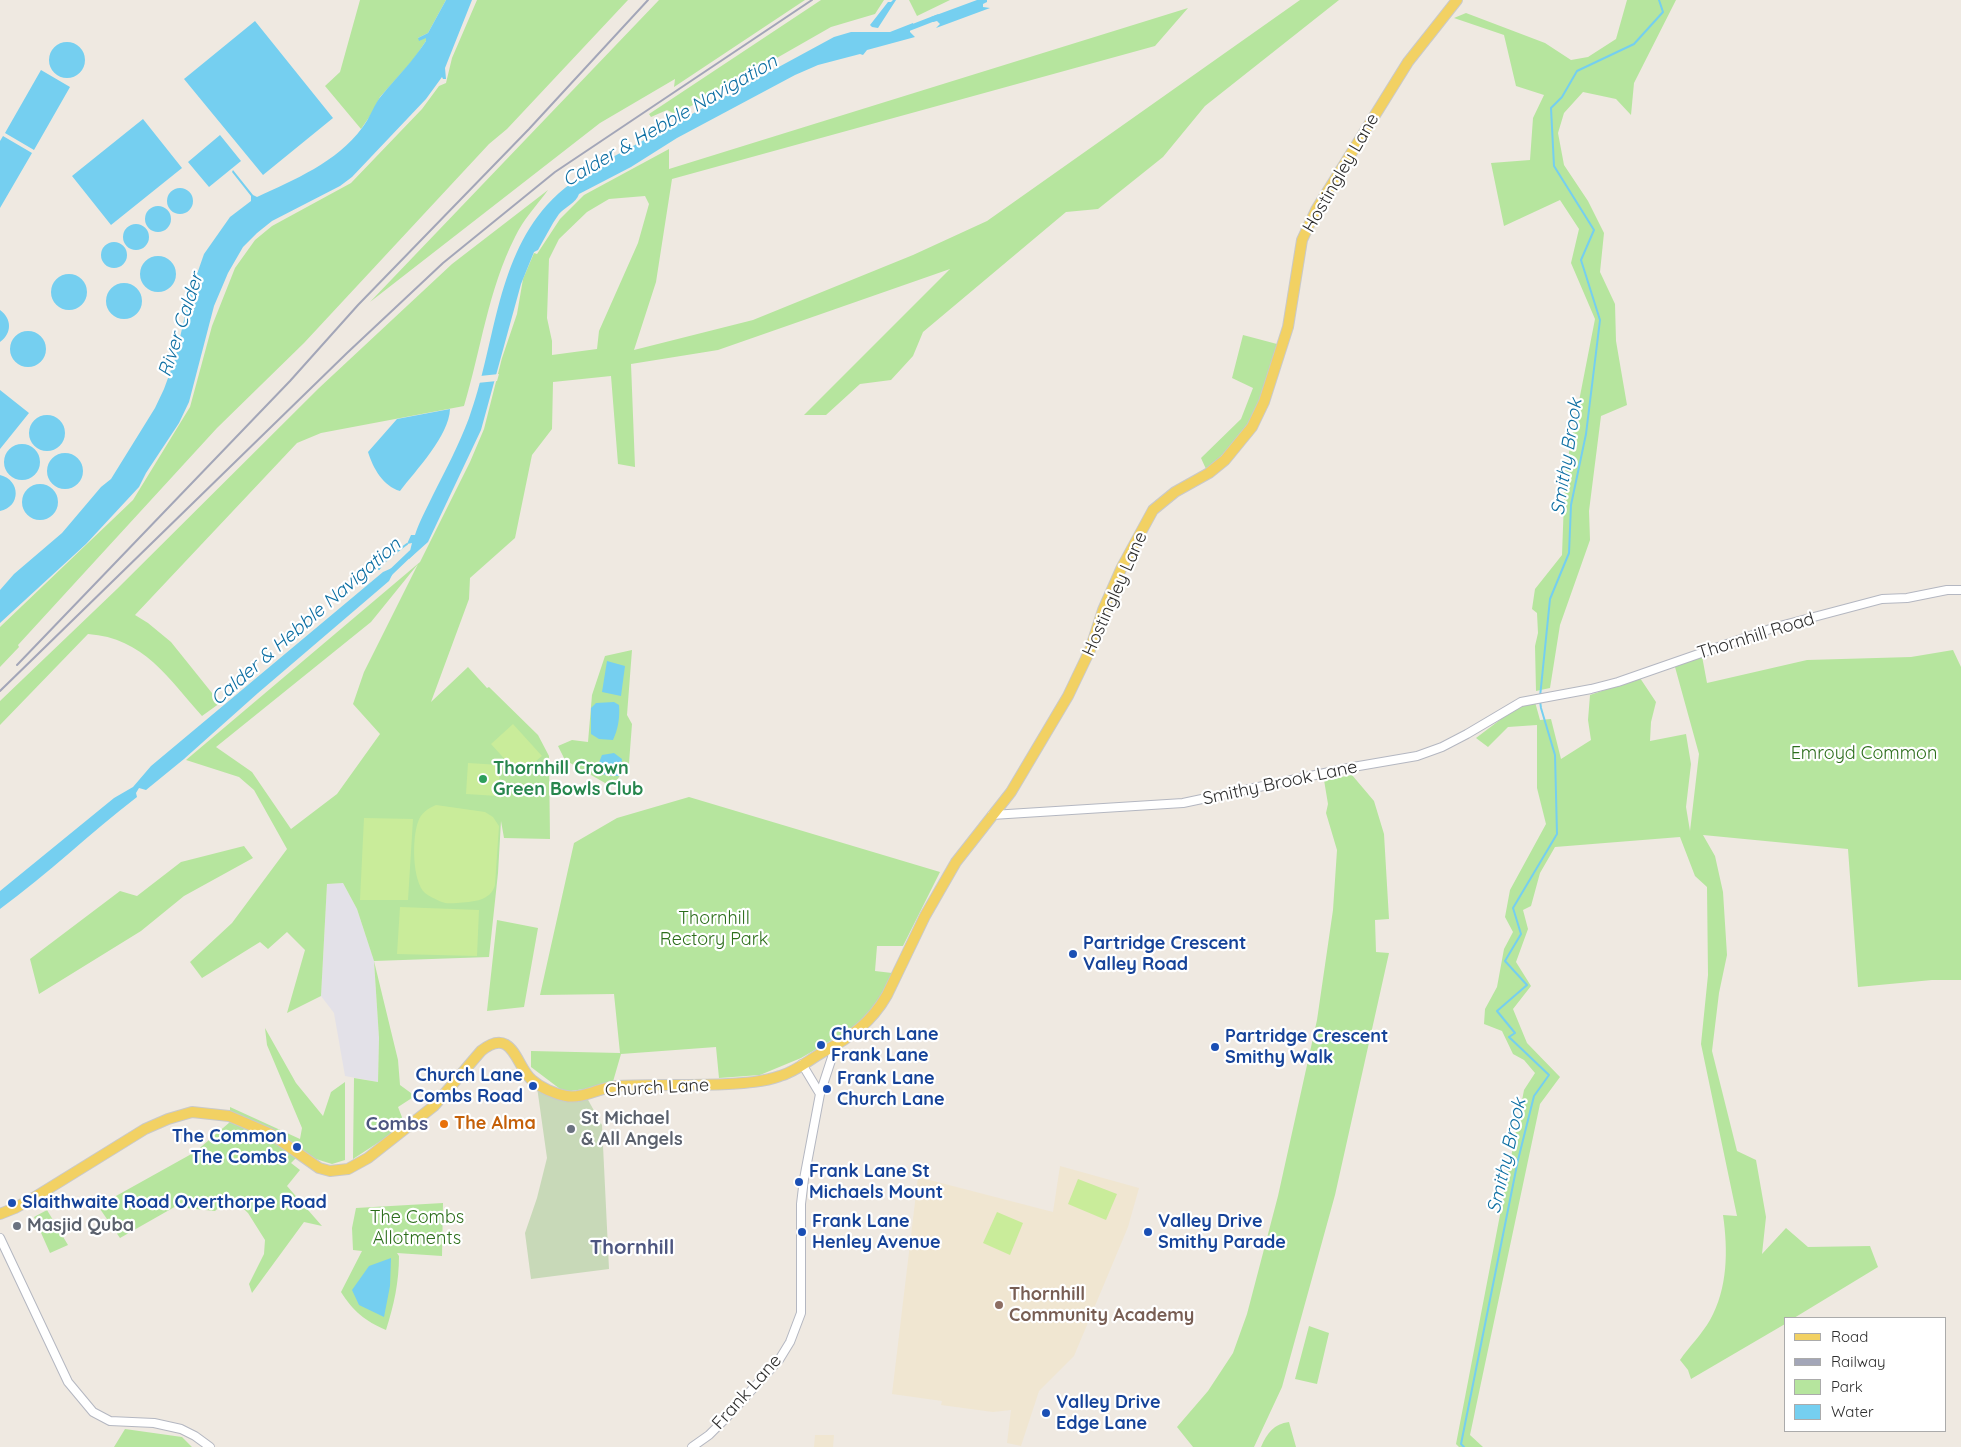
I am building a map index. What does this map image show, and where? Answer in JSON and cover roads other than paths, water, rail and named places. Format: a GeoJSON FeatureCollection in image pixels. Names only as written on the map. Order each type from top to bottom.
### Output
{"type":"FeatureCollection","features":[{"type":"Feature","properties":{"kind":"main road","name":"Hostingley Lane"},"geometry":{"type":"LineString","coordinates":[[838,1044],[859,1030],[881,1006],[925,916],[956,862],[1011,792],[1027,767],[1068,696],[1090,650],[1103,610],[1122,567],[1153,510],[1175,492],[1209,473],[1225,460],[1252,427],[1264,402],[1288,327],[1302,240],[1316,210],[1408,62],[1457,0]]}},
{"type":"Feature","properties":{"kind":"main road","name":"Church Lane"},"geometry":{"type":"LineString","coordinates":[[0,1214],[35,1197],[145,1129],[168,1119],[192,1112],[229,1116],[271,1134],[319,1168],[341,1171],[364,1161],[434,1106],[486,1047],[499,1044],[513,1049],[532,1080],[558,1095],[570,1097],[586,1095],[617,1086],[762,1082],[783,1076],[838,1044]]}},
{"type":"Feature","properties":{"kind":"street","name":"Thornhill Road"},"geometry":{"type":"LineString","coordinates":[[1554,695],[1618,682],[1776,627],[1882,599],[1907,598],[1947,590],[1961,590]]}},
{"type":"Feature","properties":{"kind":"street","name":"Smithy Brook Lane"},"geometry":{"type":"LineString","coordinates":[[992,815],[1183,803],[1353,767],[1417,756],[1442,747],[1467,734],[1517,704],[1554,695]]}},
{"type":"Feature","properties":{"kind":"street","name":"Frank Lane"},"geometry":{"type":"LineString","coordinates":[[692,1447],[709,1435],[727,1417],[779,1360],[790,1342],[801,1313],[801,1204],[820,1094],[838,1044]]}},
{"type":"Feature","properties":{"kind":"street"},"geometry":{"type":"LineString","coordinates":[[802,1064],[820,1094]]}},
{"type":"Feature","properties":{"kind":"street"},"geometry":{"type":"LineString","coordinates":[[0,1238],[68,1382],[93,1412],[110,1421],[154,1423],[181,1429],[210,1447]]}},
{"type":"Feature","properties":{"kind":"water","name":"River Calder"},"geometry":{"type":"Polygon","coordinates":[[[446,0],[472,0],[445,68],[446,79],[442,77],[426,99],[352,177],[340,186],[272,221],[243,247],[228,273],[214,306],[189,402],[179,423],[139,487],[86,544],[0,623],[0,590],[14,574],[62,533],[101,487],[111,479],[155,408],[175,359],[190,294],[204,254],[230,217],[251,201],[251,196],[232,172],[233,170],[253,195],[257,197],[314,169],[340,151],[362,128],[379,99],[426,41],[426,38],[419,41],[418,38],[428,33],[446,0]]]}},
{"type":"Feature","properties":{"kind":"water"},"geometry":{"type":"Polygon","coordinates":[[[896,0],[878,28],[872,27],[870,25],[888,2],[896,0]]]}},
{"type":"Feature","properties":{"kind":"water"},"geometry":{"type":"Polygon","coordinates":[[[977,0],[987,0],[983,7],[990,8],[936,28],[940,24],[937,21],[933,22],[931,17],[977,0]]]}},
{"type":"Feature","properties":{"kind":"water"},"geometry":{"type":"Polygon","coordinates":[[[255,21],[333,118],[263,175],[184,79],[255,21]]]}},
{"type":"Feature","properties":{"kind":"water"},"geometry":{"type":"Polygon","coordinates":[[[913,23],[914,28],[910,32],[915,37],[867,50],[863,55],[860,54],[818,65],[795,75],[677,138],[631,167],[579,194],[559,214],[538,250],[534,252],[521,284],[481,430],[428,542],[409,559],[406,556],[410,551],[412,543],[407,544],[411,535],[415,535],[469,418],[478,391],[506,279],[530,228],[547,205],[565,188],[598,165],[834,37],[851,32],[890,32],[913,23]]]}},
{"type":"Feature","properties":{"kind":"water"},"geometry":{"type":"Polygon","coordinates":[[[67,42],[74,43],[80,47],[84,53],[84,67],[80,73],[74,77],[67,78],[60,77],[54,73],[50,67],[49,60],[50,53],[54,47],[60,43],[67,42]]]}},
{"type":"Feature","properties":{"kind":"water"},"geometry":{"type":"Polygon","coordinates":[[[41,70],[70,87],[34,150],[5,133],[41,70]]]}},
{"type":"Feature","properties":{"kind":"water"},"geometry":{"type":"Polygon","coordinates":[[[143,119],[182,168],[111,225],[72,176],[143,119]]]}},
{"type":"Feature","properties":{"kind":"water"},"geometry":{"type":"Polygon","coordinates":[[[220,135],[241,161],[209,187],[188,162],[220,135]]]}},
{"type":"Feature","properties":{"kind":"water"},"geometry":{"type":"Polygon","coordinates":[[[3,136],[32,153],[0,208],[0,141],[3,136]]]}},
{"type":"Feature","properties":{"kind":"water"},"geometry":{"type":"Polygon","coordinates":[[[180,188],[189,192],[193,201],[189,210],[180,214],[171,210],[167,201],[171,192],[180,188]]]}},
{"type":"Feature","properties":{"kind":"water"},"geometry":{"type":"Polygon","coordinates":[[[158,206],[167,210],[171,219],[167,228],[158,232],[149,228],[145,219],[149,210],[158,206]]]}},
{"type":"Feature","properties":{"kind":"water"},"geometry":{"type":"Polygon","coordinates":[[[136,224],[145,228],[149,237],[145,246],[136,250],[127,246],[123,237],[127,228],[136,224]]]}},
{"type":"Feature","properties":{"kind":"water"},"geometry":{"type":"Polygon","coordinates":[[[114,242],[123,246],[127,255],[123,264],[114,268],[105,264],[101,255],[105,246],[114,242]]]}},
{"type":"Feature","properties":{"kind":"water"},"geometry":{"type":"Polygon","coordinates":[[[158,256],[165,257],[171,261],[175,267],[175,281],[171,287],[165,291],[158,292],[151,291],[145,287],[141,281],[140,274],[141,267],[145,261],[151,257],[158,256]]]}},
{"type":"Feature","properties":{"kind":"water"},"geometry":{"type":"Polygon","coordinates":[[[69,274],[76,275],[82,279],[86,285],[86,299],[82,305],[76,309],[69,310],[62,309],[56,305],[52,299],[51,292],[52,285],[56,279],[62,275],[69,274]]]}},
{"type":"Feature","properties":{"kind":"water"},"geometry":{"type":"Polygon","coordinates":[[[124,283],[131,284],[137,288],[141,294],[141,308],[137,314],[131,318],[124,319],[117,318],[111,314],[107,308],[106,301],[107,294],[111,288],[117,284],[124,283]]]}},
{"type":"Feature","properties":{"kind":"water"},"geometry":{"type":"Polygon","coordinates":[[[0,310],[7,318],[9,326],[7,334],[0,342],[0,310]]]}},
{"type":"Feature","properties":{"kind":"water"},"geometry":{"type":"Polygon","coordinates":[[[28,331],[35,332],[41,336],[45,342],[45,356],[41,362],[35,366],[28,367],[21,366],[15,362],[11,356],[10,349],[11,342],[15,336],[21,332],[28,331]]]}},
{"type":"Feature","properties":{"kind":"water"},"geometry":{"type":"Polygon","coordinates":[[[0,390],[29,413],[0,449],[0,390]]]}},
{"type":"Feature","properties":{"kind":"water"},"geometry":{"type":"Polygon","coordinates":[[[450,409],[444,430],[438,441],[400,491],[384,481],[379,476],[368,452],[397,419],[450,409]]]}},
{"type":"Feature","properties":{"kind":"water"},"geometry":{"type":"Polygon","coordinates":[[[47,415],[54,416],[60,420],[64,426],[64,440],[60,446],[54,450],[47,451],[40,450],[34,446],[30,440],[29,433],[30,426],[34,420],[40,416],[47,415]]]}},
{"type":"Feature","properties":{"kind":"water"},"geometry":{"type":"Polygon","coordinates":[[[22,444],[29,445],[35,449],[39,455],[39,469],[35,475],[29,479],[22,480],[15,479],[9,475],[5,469],[4,462],[5,455],[9,449],[15,445],[22,444]]]}},
{"type":"Feature","properties":{"kind":"water"},"geometry":{"type":"Polygon","coordinates":[[[65,453],[72,454],[78,458],[82,464],[82,478],[78,484],[72,488],[65,489],[58,488],[52,484],[48,478],[47,471],[48,464],[52,458],[58,454],[65,453]]]}},
{"type":"Feature","properties":{"kind":"water"},"geometry":{"type":"Polygon","coordinates":[[[0,475],[12,482],[16,493],[12,504],[7,509],[0,511],[0,475]]]}},
{"type":"Feature","properties":{"kind":"water"},"geometry":{"type":"Polygon","coordinates":[[[40,484],[47,485],[53,489],[57,495],[57,509],[53,515],[47,519],[40,520],[33,519],[27,515],[23,509],[22,502],[23,495],[27,489],[33,485],[40,484]]]}},
{"type":"Feature","properties":{"kind":"water"},"geometry":{"type":"Polygon","coordinates":[[[392,568],[394,571],[389,581],[184,759],[146,790],[139,788],[136,793],[137,797],[0,909],[0,891],[114,798],[133,787],[151,766],[383,572],[392,568]]]}},
{"type":"Feature","properties":{"kind":"water"},"geometry":{"type":"Polygon","coordinates":[[[607,661],[625,666],[621,696],[602,692],[607,661]]]}},
{"type":"Feature","properties":{"kind":"water"},"geometry":{"type":"Polygon","coordinates":[[[614,702],[619,705],[615,736],[613,740],[599,739],[591,734],[591,708],[596,703],[614,702]]]}},
{"type":"Feature","properties":{"kind":"water"},"geometry":{"type":"Polygon","coordinates":[[[614,753],[622,759],[620,776],[599,773],[598,765],[602,755],[614,753]]]}},
{"type":"Feature","properties":{"kind":"water"},"geometry":{"type":"Polygon","coordinates":[[[391,1258],[390,1286],[384,1317],[359,1305],[352,1290],[369,1266],[391,1258]]]}},
{"type":"Feature","properties":{"kind":"waterway","name":"Smithy Brook"},"geometry":{"type":"LineString","coordinates":[[1540,697],[1550,599],[1569,553],[1571,505],[1586,434],[1600,320],[1581,260],[1594,230],[1554,166],[1551,108],[1562,97],[1577,71],[1634,44],[1663,12],[1659,0]]}},
{"type":"Feature","properties":{"kind":"waterway","name":"Calder & Hebble Navigation"},"geometry":{"type":"LineString","coordinates":[[907,29],[938,17]]}},
{"type":"Feature","properties":{"kind":"waterway"},"geometry":{"type":"LineString","coordinates":[[379,569],[381,565],[407,544]]}},
{"type":"Feature","properties":{"kind":"waterway","name":"Calder & Hebble Navigation"},"geometry":{"type":"LineString","coordinates":[[389,574],[411,553]]}},
{"type":"Feature","properties":{"kind":"waterway","name":"Smithy Brook"},"geometry":{"type":"LineString","coordinates":[[1464,1447],[1461,1444],[1518,1160],[1534,1096],[1549,1075],[1509,1037],[1515,1033],[1497,1011],[1527,985],[1505,961],[1521,934],[1513,908],[1557,834],[1555,755],[1540,701]]}},
{"type":"Feature","properties":{"kind":"railway"},"geometry":{"type":"LineString","coordinates":[[17,665],[290,381],[358,305],[529,129],[648,0]]}},
{"type":"Feature","properties":{"kind":"railway"},"geometry":{"type":"LineString","coordinates":[[0,691],[347,353],[443,263],[555,172],[812,0]]}},
{"type":"Feature","properties":{"kind":"place","name":"Thornhill Crown Green Bowls Club"},"geometry":{"type":"Point","coordinates":[483,779]}},
{"type":"Feature","properties":{"kind":"place","name":"Partridge Crescent Valley Road"},"geometry":{"type":"Point","coordinates":[1073,954]}},
{"type":"Feature","properties":{"kind":"place","name":"Church Lane Frank Lane"},"geometry":{"type":"Point","coordinates":[821,1045]}},
{"type":"Feature","properties":{"kind":"place","name":"Partridge Crescent Smithy Walk"},"geometry":{"type":"Point","coordinates":[1215,1047]}},
{"type":"Feature","properties":{"kind":"place","name":"Church Lane Combs Road"},"geometry":{"type":"Point","coordinates":[533,1086]}},
{"type":"Feature","properties":{"kind":"place","name":"Frank Lane Church Lane"},"geometry":{"type":"Point","coordinates":[827,1089]}},
{"type":"Feature","properties":{"kind":"place","name":"The Alma"},"geometry":{"type":"Point","coordinates":[444,1124]}},
{"type":"Feature","properties":{"kind":"place","name":"St Michael & All Angels"},"geometry":{"type":"Point","coordinates":[571,1129]}},
{"type":"Feature","properties":{"kind":"place","name":"The Common The Combs"},"geometry":{"type":"Point","coordinates":[297,1147]}},
{"type":"Feature","properties":{"kind":"place","name":"Frank Lane St Michaels Mount"},"geometry":{"type":"Point","coordinates":[799,1182]}},
{"type":"Feature","properties":{"kind":"place","name":"Slaithwaite Road Overthorpe Road"},"geometry":{"type":"Point","coordinates":[12,1203]}},
{"type":"Feature","properties":{"kind":"place","name":"Masjid Quba"},"geometry":{"type":"Point","coordinates":[17,1226]}},
{"type":"Feature","properties":{"kind":"place","name":"Frank Lane Henley Avenue"},"geometry":{"type":"Point","coordinates":[802,1232]}},
{"type":"Feature","properties":{"kind":"place","name":"Valley Drive Smithy Parade"},"geometry":{"type":"Point","coordinates":[1148,1232]}},
{"type":"Feature","properties":{"kind":"place","name":"Thornhill Community Academy"},"geometry":{"type":"Point","coordinates":[999,1305]}},
{"type":"Feature","properties":{"kind":"place","name":"Valley Drive Edge Lane"},"geometry":{"type":"Point","coordinates":[1046,1413]}},
{"type":"Feature","properties":{"kind":"district","name":"Combs"},"geometry":{"type":"Point","coordinates":[397,1124]}},
{"type":"Feature","properties":{"kind":"district","name":"Thornhill"},"geometry":{"type":"Point","coordinates":[632,1248]}},
{"type":"Feature","properties":{"kind":"park label","name":"Emroyd Common"},"geometry":{"type":"Point","coordinates":[1864,754]}},
{"type":"Feature","properties":{"kind":"park label","name":"Thornhill Rectory Park"},"geometry":{"type":"Point","coordinates":[714,930]}},
{"type":"Feature","properties":{"kind":"park label","name":"The Combs Allotments"},"geometry":{"type":"Point","coordinates":[417,1228]}}]}
